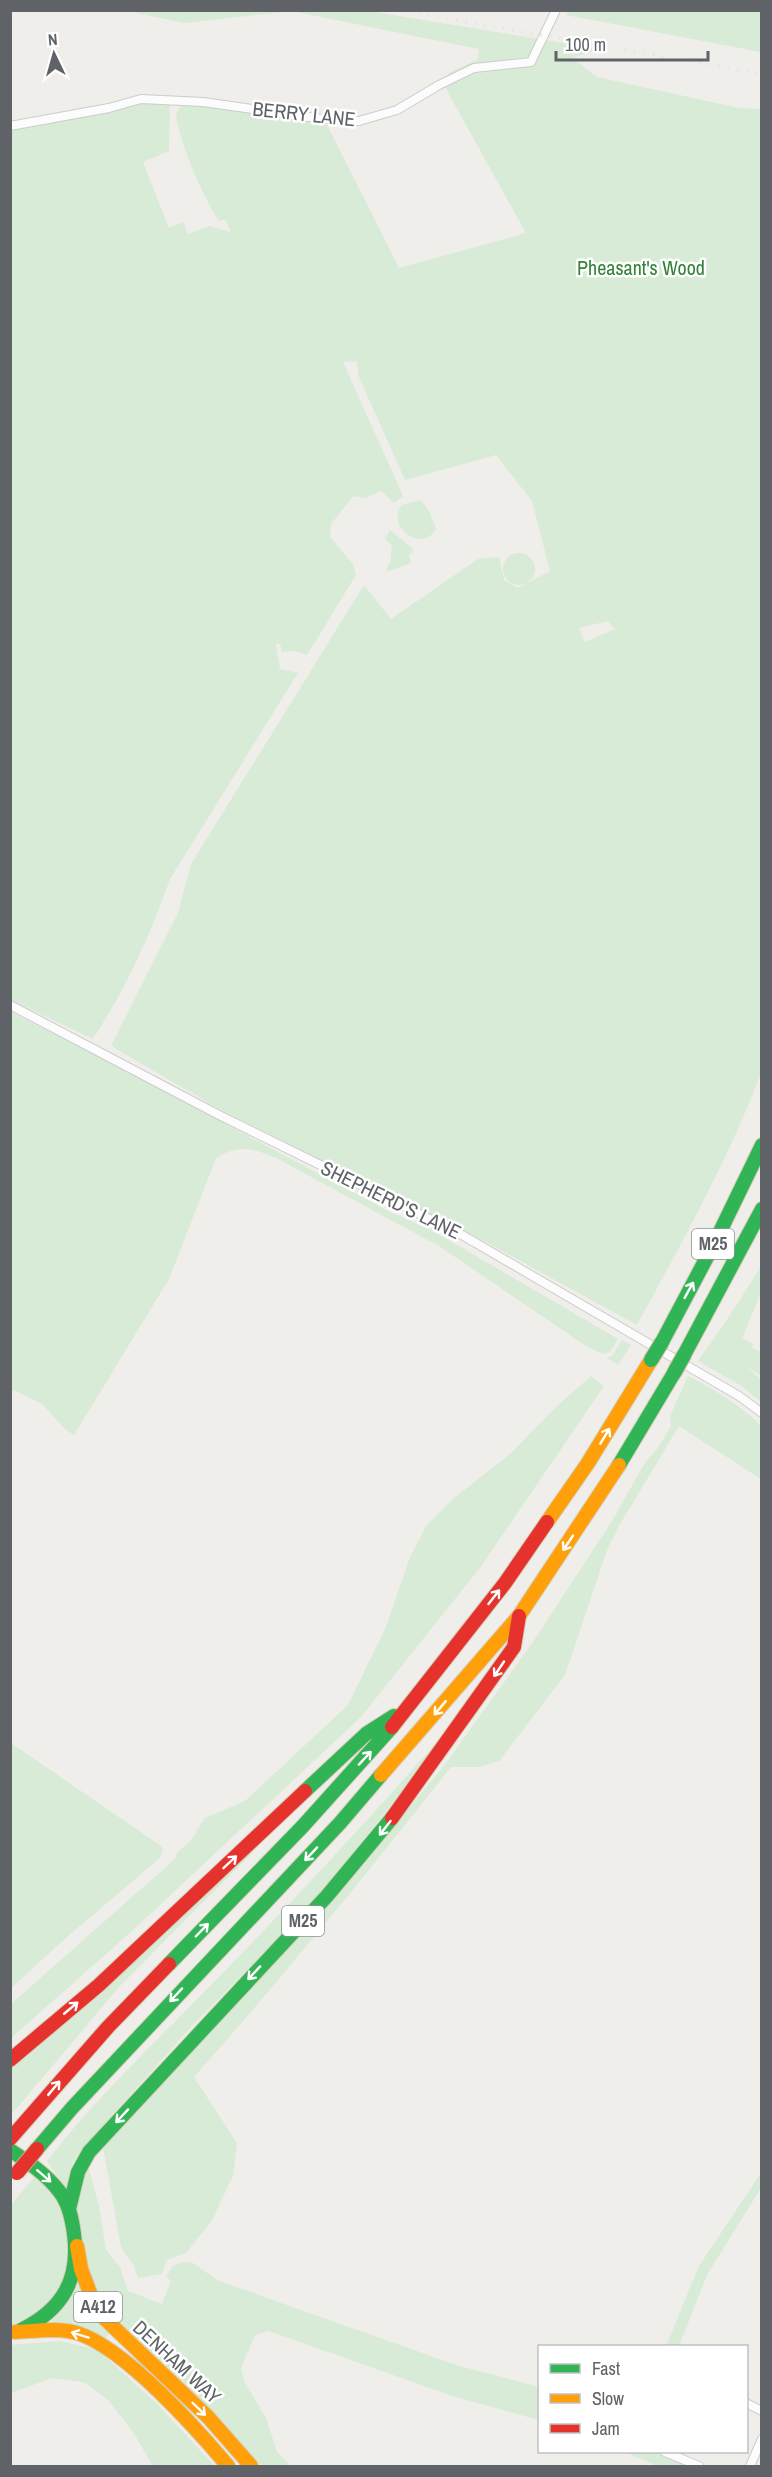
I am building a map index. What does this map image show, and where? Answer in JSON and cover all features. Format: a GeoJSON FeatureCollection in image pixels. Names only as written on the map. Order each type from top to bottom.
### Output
{"type":"FeatureCollection","features":[{"type":"Feature","properties":{"kind":"main road","name":"M25"},"geometry":{"type":"LineString","coordinates":[[14,2136],[108,2027],[303,1826],[379,1743],[506,1583],[588,1463],[662,1342],[715,1242],[762,1145]]}},
{"type":"Feature","properties":{"kind":"main road","name":"M25"},"geometry":{"type":"LineString","coordinates":[[14,2177],[72,2108],[340,1823],[519,1616],[601,1494],[674,1373],[762,1209]]}},
{"type":"Feature","properties":{"kind":"main road","name":"M25"},"geometry":{"type":"LineString","coordinates":[[69,2209],[75,2176],[80,2163],[89,2152],[327,1896],[371,1845],[414,1789],[514,1647],[519,1616]]}},
{"type":"Feature","properties":{"kind":"main road","name":"M25"},"geometry":{"type":"LineString","coordinates":[[10,2060],[99,1985],[366,1734],[406,1709]]}},
{"type":"Feature","properties":{"kind":"main road"},"geometry":{"type":"LineString","coordinates":[[10,2150],[42,2173],[58,2188],[69,2209]]}},
{"type":"Feature","properties":{"kind":"main road","name":"DENHAM WAY"},"geometry":{"type":"LineString","coordinates":[[69,2209],[81,2269],[92,2298],[105,2319],[117,2333],[173,2383],[251,2466]]}},
{"type":"Feature","properties":{"kind":"main road"},"geometry":{"type":"LineString","coordinates":[[13,2332],[34,2325],[51,2313],[64,2297],[74,2273],[77,2246]]}},
{"type":"Feature","properties":{"kind":"main road","name":"DENHAM WAY"},"geometry":{"type":"LineString","coordinates":[[13,2332],[64,2331],[91,2338],[147,2384],[214,2449],[228,2466]]}},
{"type":"Feature","properties":{"kind":"street","name":"BERRY LANE"},"geometry":{"type":"LineString","coordinates":[[10,126],[109,108],[141,99],[203,102],[323,119],[367,120],[397,111],[439,85],[474,68],[531,62],[556,10]]}},
{"type":"Feature","properties":{"kind":"street","name":"SHEPHERD'S LANE"},"geometry":{"type":"LineString","coordinates":[[10,1005],[100,1050],[219,1116],[462,1235],[739,1396],[762,1413]]}},
{"type":"Feature","properties":{"kind":"street"},"geometry":{"type":"LineString","coordinates":[[748,2404],[762,2411]]}},
{"type":"Feature","properties":{"kind":"street"},"geometry":{"type":"LineString","coordinates":[[750,2466],[762,2439]]}},
{"type":"Feature","properties":{"kind":"street"},"geometry":{"type":"LineString","coordinates":[[670,2453],[699,2466]]}},
{"type":"Feature","properties":{"kind":"green space"},"geometry":{"type":"Polygon","coordinates":[[[127,11],[291,11],[184,23],[127,11]]]}},
{"type":"Feature","properties":{"kind":"green space","name":"Pheasant's Wood"},"geometry":{"type":"Polygon","coordinates":[[[291,11],[369,11],[599,49],[572,58],[597,77],[739,108],[761,109],[761,1073],[719,1170],[637,1325],[482,1240],[223,1111],[111,1046],[178,913],[191,864],[364,585],[391,619],[478,559],[499,557],[504,580],[518,588],[550,571],[532,501],[496,455],[405,480],[358,375],[357,361],[343,362],[403,496],[394,503],[381,491],[366,498],[353,496],[331,524],[330,537],[353,564],[356,575],[307,655],[295,651],[282,652],[280,644],[276,644],[280,669],[298,673],[170,879],[136,961],[93,1039],[11,1000],[11,131],[48,120],[111,107],[152,103],[170,104],[169,151],[143,162],[169,228],[183,222],[188,234],[209,226],[231,232],[225,219],[219,221],[213,211],[187,154],[176,114],[182,105],[210,107],[327,125],[399,268],[526,233],[445,87],[449,73],[478,59],[479,49],[291,11]],[[608,621],[579,628],[585,642],[615,629],[608,621]]]}},
{"type":"Feature","properties":{"kind":"green space"},"geometry":{"type":"Polygon","coordinates":[[[569,11],[761,11],[761,52],[566,15],[569,11]]]}},
{"type":"Feature","properties":{"kind":"green space"},"geometry":{"type":"Polygon","coordinates":[[[421,500],[429,511],[436,529],[430,536],[417,539],[404,532],[398,520],[398,513],[402,505],[421,500]]]}},
{"type":"Feature","properties":{"kind":"green space"},"geometry":{"type":"Polygon","coordinates":[[[390,530],[412,548],[413,553],[409,555],[411,563],[389,571],[386,569],[390,563],[392,546],[385,539],[390,530]]]}},
{"type":"Feature","properties":{"kind":"green space"},"geometry":{"type":"Polygon","coordinates":[[[519,553],[530,558],[535,569],[530,580],[519,585],[508,580],[503,569],[508,558],[519,553]]]}},
{"type":"Feature","properties":{"kind":"green space"},"geometry":{"type":"Polygon","coordinates":[[[10,1012],[87,1050],[390,1212],[433,1231],[618,1339],[610,1352],[603,1354],[586,1346],[439,1246],[276,1158],[253,1150],[239,1149],[216,1158],[169,1279],[74,1435],[66,1430],[42,1404],[11,1389],[10,1012]]]}},
{"type":"Feature","properties":{"kind":"green space"},"geometry":{"type":"Polygon","coordinates":[[[761,1266],[761,1293],[742,1338],[753,1344],[752,1348],[761,1352],[761,1376],[743,1364],[761,1379],[761,1402],[740,1385],[698,1361],[761,1266]]]}},
{"type":"Feature","properties":{"kind":"green space"},"geometry":{"type":"Polygon","coordinates":[[[622,1340],[631,1345],[618,1365],[607,1358],[613,1355],[622,1340]]]}},
{"type":"Feature","properties":{"kind":"green space"},"geometry":{"type":"Polygon","coordinates":[[[591,1376],[604,1386],[482,1565],[361,1717],[132,1931],[11,2038],[11,2004],[175,1859],[177,1853],[191,1840],[205,1818],[245,1801],[348,1705],[386,1627],[410,1557],[426,1526],[454,1498],[510,1454],[556,1407],[591,1376]]]}},
{"type":"Feature","properties":{"kind":"green space"},"geometry":{"type":"Polygon","coordinates":[[[688,1376],[726,1398],[761,1426],[761,1479],[679,1426],[620,1524],[607,1550],[565,1675],[499,1761],[479,1767],[451,1767],[325,1924],[194,2077],[237,2143],[233,2176],[212,2220],[187,2252],[167,2260],[162,2274],[138,2278],[134,2266],[121,2247],[103,2147],[215,2024],[329,1906],[446,1763],[533,1642],[612,1521],[646,1461],[658,1448],[671,1426],[670,1416],[688,1376]]]}},
{"type":"Feature","properties":{"kind":"green space"},"geometry":{"type":"Polygon","coordinates":[[[11,1743],[161,1846],[163,1851],[160,1858],[11,1988],[11,1743]]]}},
{"type":"Feature","properties":{"kind":"green space"},"geometry":{"type":"Polygon","coordinates":[[[436,1743],[438,1745],[331,1881],[192,2026],[79,2152],[71,2166],[66,2188],[47,2161],[65,2138],[123,2074],[293,1900],[436,1743]]]}},
{"type":"Feature","properties":{"kind":"green space"},"geometry":{"type":"Polygon","coordinates":[[[251,1850],[253,1852],[119,1987],[11,2115],[11,2064],[251,1850]]]}},
{"type":"Feature","properties":{"kind":"green space"},"geometry":{"type":"Polygon","coordinates":[[[89,2170],[99,2206],[106,2250],[120,2267],[128,2291],[162,2304],[171,2281],[166,2276],[173,2266],[182,2262],[193,2263],[217,2280],[456,2365],[538,2387],[538,2420],[452,2396],[269,2331],[255,2335],[241,2368],[245,2383],[266,2418],[277,2452],[291,2466],[261,2466],[189,2388],[102,2305],[86,2269],[76,2206],[80,2177],[89,2170]]]}},
{"type":"Feature","properties":{"kind":"green space"},"geometry":{"type":"Polygon","coordinates":[[[761,2173],[761,2188],[707,2275],[679,2345],[666,2345],[699,2266],[761,2173]]]}},
{"type":"Feature","properties":{"kind":"green space"},"geometry":{"type":"Polygon","coordinates":[[[35,2176],[53,2192],[64,2210],[72,2238],[71,2265],[61,2288],[44,2307],[23,2321],[11,2325],[10,2206],[35,2176]]]}},
{"type":"Feature","properties":{"kind":"green space"},"geometry":{"type":"Polygon","coordinates":[[[81,2280],[99,2321],[109,2334],[105,2339],[90,2332],[45,2327],[65,2306],[81,2280]]]}},
{"type":"Feature","properties":{"kind":"green space"},"geometry":{"type":"Polygon","coordinates":[[[60,2341],[98,2350],[157,2404],[215,2466],[153,2466],[133,2432],[108,2400],[84,2382],[52,2378],[11,2393],[10,2345],[60,2341]]]}},
{"type":"Feature","properties":{"kind":"green space"},"geometry":{"type":"Polygon","coordinates":[[[627,2453],[657,2453],[689,2466],[657,2466],[627,2453]]]}},
{"type":"Feature","properties":{"kind":"railway"},"geometry":{"type":"LineString","coordinates":[[400,10],[762,74]]}},
{"type":"Feature","properties":{"kind":"traffic: fast"},"geometry":{"type":"LineString","coordinates":[[662,1342],[715,1242],[762,1145]]}},
{"type":"Feature","properties":{"kind":"traffic: fast"},"geometry":{"type":"LineString","coordinates":[[684,1355],[762,1209]]}},
{"type":"Feature","properties":{"kind":"traffic: fast"},"geometry":{"type":"LineString","coordinates":[[651,1360],[662,1342]]}},
{"type":"Feature","properties":{"kind":"traffic: fast"},"geometry":{"type":"LineString","coordinates":[[674,1373],[684,1355]]}},
{"type":"Feature","properties":{"kind":"traffic: fast"},"geometry":{"type":"LineString","coordinates":[[619,1465],[674,1373]]}},
{"type":"Feature","properties":{"kind":"traffic: fast"},"geometry":{"type":"LineString","coordinates":[[305,1791],[366,1734],[394,1716]]}},
{"type":"Feature","properties":{"kind":"traffic: fast"},"geometry":{"type":"LineString","coordinates":[[169,1964],[303,1826],[392,1727]]}},
{"type":"Feature","properties":{"kind":"traffic: fast"},"geometry":{"type":"LineString","coordinates":[[37,2149],[72,2108],[340,1823],[381,1775]]}},
{"type":"Feature","properties":{"kind":"traffic: fast"},"geometry":{"type":"LineString","coordinates":[[69,2209],[78,2172],[89,2152],[327,1896],[392,1818]]}},
{"type":"Feature","properties":{"kind":"traffic: fast"},"geometry":{"type":"LineString","coordinates":[[10,2150],[54,2185],[68,2206],[74,2234],[74,2266],[65,2292],[47,2313],[21,2330]]}},
{"type":"Feature","properties":{"kind":"traffic: slow"},"geometry":{"type":"LineString","coordinates":[[547,1522],[588,1463],[651,1360]]}},
{"type":"Feature","properties":{"kind":"traffic: slow"},"geometry":{"type":"LineString","coordinates":[[381,1775],[519,1616],[619,1465]]}},
{"type":"Feature","properties":{"kind":"traffic: slow"},"geometry":{"type":"LineString","coordinates":[[77,2246],[81,2269],[92,2298],[105,2319],[208,2417],[251,2466]]}},
{"type":"Feature","properties":{"kind":"traffic: slow"},"geometry":{"type":"LineString","coordinates":[[15,2332],[48,2330],[72,2332],[98,2343],[139,2373],[198,2431],[228,2466]]}},
{"type":"Feature","properties":{"kind":"traffic: jam"},"geometry":{"type":"LineString","coordinates":[[392,1727],[505,1583],[547,1522]]}},
{"type":"Feature","properties":{"kind":"traffic: jam"},"geometry":{"type":"LineString","coordinates":[[392,1818],[514,1647],[519,1616]]}},
{"type":"Feature","properties":{"kind":"traffic: jam"},"geometry":{"type":"LineString","coordinates":[[10,2060],[99,1985],[305,1791]]}},
{"type":"Feature","properties":{"kind":"traffic: jam"},"geometry":{"type":"LineString","coordinates":[[10,2139],[108,2027],[169,1964]]}},
{"type":"Feature","properties":{"kind":"traffic: jam"},"geometry":{"type":"LineString","coordinates":[[17,2173],[37,2149]]}}]}
